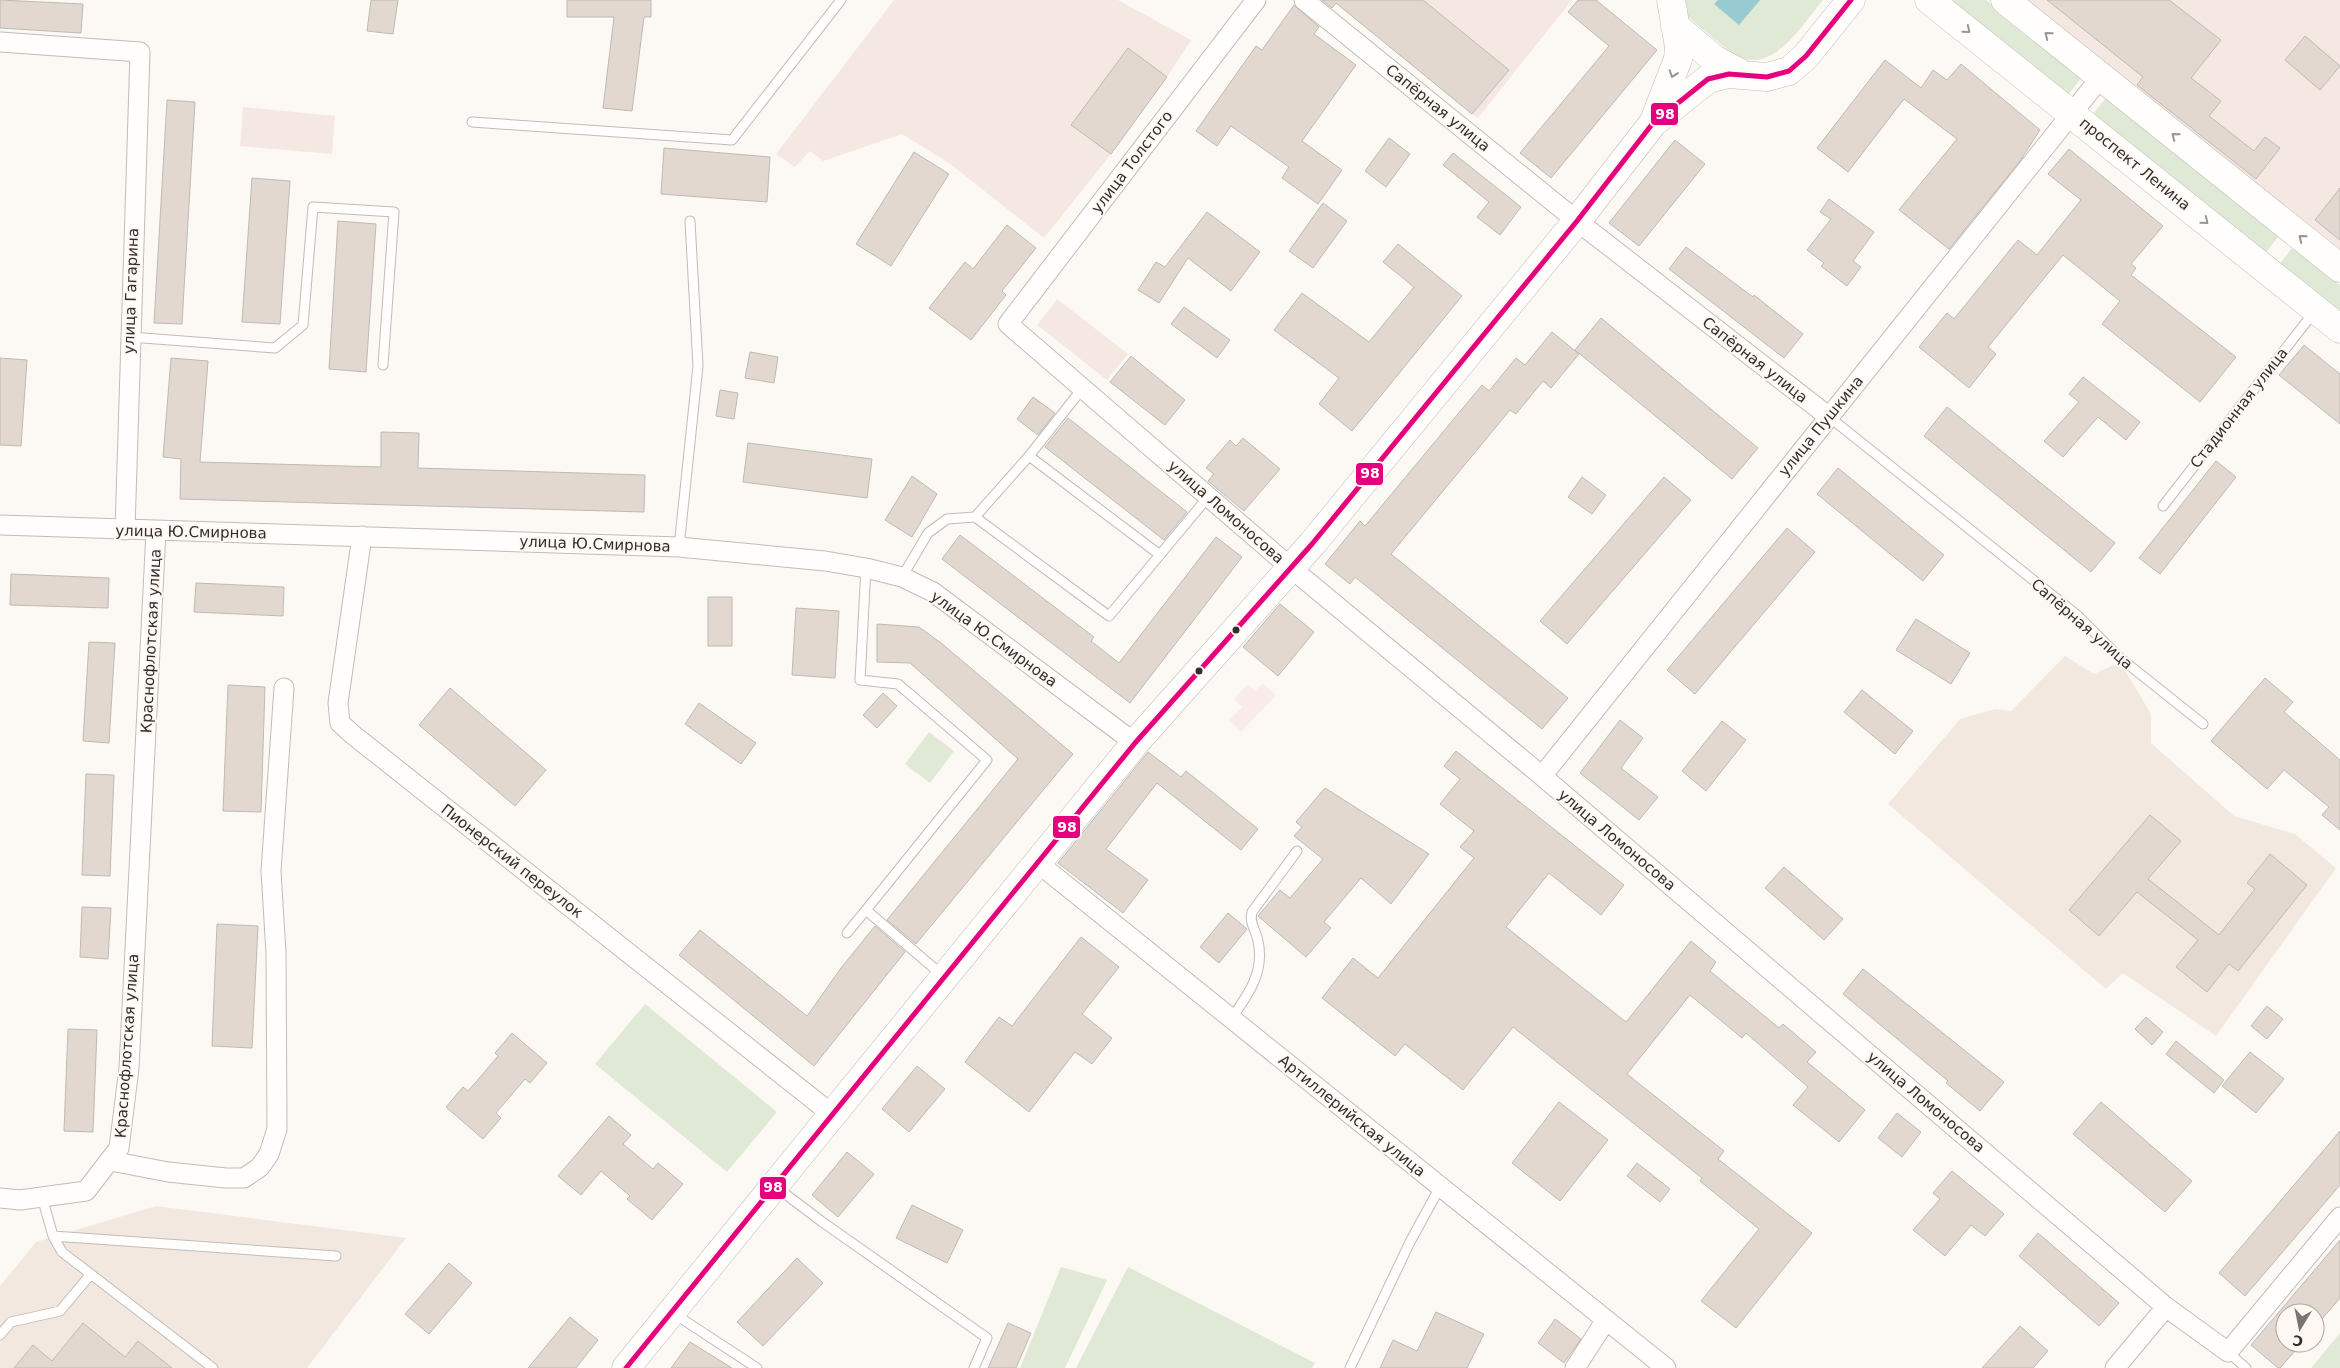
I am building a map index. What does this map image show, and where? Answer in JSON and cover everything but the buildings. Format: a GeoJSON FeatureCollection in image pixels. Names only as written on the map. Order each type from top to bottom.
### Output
{"type":"FeatureCollection","features":[{"type":"Feature","properties":{"kind":"main road"},"geometry":{"type":"LineString","coordinates":[[626,1368],[1135,743],[1291,568],[1577,221],[1654,123],[1708,80],[1729,74],[1767,77],[1789,71],[1806,56],[1852,0]]}},
{"type":"Feature","properties":{"kind":"main road","name":"проспект Ленина"},"geometry":{"type":"LineString","coordinates":[[1929,0],[2340,329]]}},
{"type":"Feature","properties":{"kind":"main road"},"geometry":{"type":"LineString","coordinates":[[2005,0],[2340,268]]}},
{"type":"Feature","properties":{"kind":"main road"},"geometry":{"type":"LineString","coordinates":[[1654,123],[1678,59],[1679,47],[1673,13]]}},
{"type":"Feature","properties":{"kind":"main road"},"geometry":{"type":"LineString","coordinates":[[1673,13],[1714,59],[1744,75]]}},
{"type":"Feature","properties":{"kind":"street","name":"улица Толстого"},"geometry":{"type":"LineString","coordinates":[[1008,324],[1256,0]]}},
{"type":"Feature","properties":{"kind":"street","name":"Сапёрная улица"},"geometry":{"type":"LineString","coordinates":[[1304,0],[1577,221],[1828,416]]}},
{"type":"Feature","properties":{"kind":"street","name":"улица Гагарина"},"geometry":{"type":"LineString","coordinates":[[0,42],[140,52],[125,530]]}},
{"type":"Feature","properties":{"kind":"street","name":"улица Пушкина"},"geometry":{"type":"LineString","coordinates":[[1542,776],[2101,77]]}},
{"type":"Feature","properties":{"kind":"street","name":"улица Ломоносова"},"geometry":{"type":"LineString","coordinates":[[1008,324],[1291,568],[1542,776],[2166,1306],[2228,1352]]}},
{"type":"Feature","properties":{"kind":"street","name":"улица Ю.Смирнова"},"geometry":{"type":"LineString","coordinates":[[0,525],[679,547],[825,561],[866,568],[902,578],[933,592],[1135,743]]}},
{"type":"Feature","properties":{"kind":"street","name":"Краснофлотская улица"},"geometry":{"type":"LineString","coordinates":[[0,1198],[20,1200],[86,1191],[120,1148],[128,1068],[156,531]]}},
{"type":"Feature","properties":{"kind":"street","name":"Пионерский переулок"},"geometry":{"type":"LineString","coordinates":[[362,536],[338,703],[340,723],[833,1115]]}},
{"type":"Feature","properties":{"kind":"street"},"geometry":{"type":"LineString","coordinates":[[111,1161],[168,1172],[244,1178],[260,1167],[269,1154],[277,1129],[276,953],[271,871],[284,688]]}},
{"type":"Feature","properties":{"kind":"street","name":"Артиллерийская улица"},"geometry":{"type":"LineString","coordinates":[[1038,863],[1666,1368]]}},
{"type":"Feature","properties":{"kind":"street"},"geometry":{"type":"LineString","coordinates":[[2228,1352],[2340,1218]]}},
{"type":"Feature","properties":{"kind":"street"},"geometry":{"type":"LineString","coordinates":[[2115,1368],[2166,1306]]}},
{"type":"Feature","properties":{"kind":"street"},"geometry":{"type":"LineString","coordinates":[[1575,1368],[1606,1320]]}},
{"type":"Feature","properties":{"kind":"lane"},"geometry":{"type":"LineString","coordinates":[[472,122],[732,140],[841,0]]}},
{"type":"Feature","properties":{"kind":"lane"},"geometry":{"type":"LineString","coordinates":[[130,338],[275,348],[303,325],[312,207],[394,212],[383,365]]}},
{"type":"Feature","properties":{"kind":"lane"},"geometry":{"type":"LineString","coordinates":[[679,547],[698,366],[690,221]]}},
{"type":"Feature","properties":{"kind":"lane","name":"Стадионная улица"},"geometry":{"type":"LineString","coordinates":[[2163,506],[2316,310]]}},
{"type":"Feature","properties":{"kind":"lane"},"geometry":{"type":"LineString","coordinates":[[974,517],[1029,456],[1082,389]]}},
{"type":"Feature","properties":{"kind":"lane","name":"Сапёрная улица"},"geometry":{"type":"LineString","coordinates":[[1828,416],[2077,615],[2119,657],[2202,724]]}},
{"type":"Feature","properties":{"kind":"lane"},"geometry":{"type":"LineString","coordinates":[[1029,456],[1160,555]]}},
{"type":"Feature","properties":{"kind":"lane"},"geometry":{"type":"LineString","coordinates":[[902,578],[928,533],[947,519],[974,517],[1109,616],[1208,497]]}},
{"type":"Feature","properties":{"kind":"lane"},"geometry":{"type":"LineString","coordinates":[[847,933],[987,760],[898,684],[860,680],[866,568]]}},
{"type":"Feature","properties":{"kind":"lane"},"geometry":{"type":"LineString","coordinates":[[1231,1018],[1253,988],[1257,973],[1260,956],[1258,941],[1250,919],[1252,912],[1297,851]]}},
{"type":"Feature","properties":{"kind":"lane"},"geometry":{"type":"LineString","coordinates":[[866,910],[945,978]]}},
{"type":"Feature","properties":{"kind":"lane"},"geometry":{"type":"LineString","coordinates":[[775,1186],[821,1221],[987,1338],[974,1368]]}},
{"type":"Feature","properties":{"kind":"lane"},"geometry":{"type":"LineString","coordinates":[[1350,1368],[1410,1242],[1440,1187]]}},
{"type":"Feature","properties":{"kind":"lane"},"geometry":{"type":"LineString","coordinates":[[42,1197],[53,1236],[62,1252],[213,1368]]}},
{"type":"Feature","properties":{"kind":"lane"},"geometry":{"type":"LineString","coordinates":[[53,1236],[336,1256]]}},
{"type":"Feature","properties":{"kind":"lane"},"geometry":{"type":"LineString","coordinates":[[0,1336],[11,1322],[60,1311],[91,1274]]}},
{"type":"Feature","properties":{"kind":"lane"},"geometry":{"type":"LineString","coordinates":[[672,1312],[757,1368]]}},
{"type":"Feature","properties":{"kind":"lane"},"geometry":{"type":"LineString","coordinates":[[2228,1352],[2246,1368]]}},
{"type":"Feature","properties":{"kind":"shaded area"},"geometry":{"type":"Polygon","coordinates":[[[894,0],[1118,0],[1191,40],[1167,77],[1128,49],[1072,125],[1111,154],[1044,238],[949,163],[902,134],[823,161],[810,151],[795,167],[776,154],[894,0]]]}},
{"type":"Feature","properties":{"kind":"shaded area"},"geometry":{"type":"Polygon","coordinates":[[[1333,0],[1572,0],[1478,118],[1333,0]]]}},
{"type":"Feature","properties":{"kind":"shaded area"},"geometry":{"type":"Polygon","coordinates":[[[2013,0],[2340,0],[2340,252],[2013,0]]]}},
{"type":"Feature","properties":{"kind":"shaded area"},"geometry":{"type":"Polygon","coordinates":[[[243,107],[335,116],[332,154],[240,146],[243,107]]]}},
{"type":"Feature","properties":{"kind":"shaded area"},"geometry":{"type":"Polygon","coordinates":[[[1057,299],[1128,354],[1107,380],[1037,325],[1057,299]]]}},
{"type":"Feature","properties":{"kind":"shaded area"},"geometry":{"type":"Polygon","coordinates":[[[2065,656],[2094,674],[2120,662],[2151,714],[2151,743],[2234,816],[2295,834],[2336,868],[2216,1036],[2123,973],[2106,989],[1888,804],[1960,719],[1995,709],[2011,711],[2065,656]]]}},
{"type":"Feature","properties":{"kind":"shaded area"},"geometry":{"type":"Polygon","coordinates":[[[1263,683],[1276,695],[1241,732],[1229,720],[1242,707],[1234,699],[1248,684],[1255,691],[1263,683]]]}},
{"type":"Feature","properties":{"kind":"shaded area"},"geometry":{"type":"Polygon","coordinates":[[[156,1206],[406,1238],[307,1368],[0,1368],[0,1286],[36,1242],[156,1206]]]}},
{"type":"Feature","properties":{"kind":"green space"},"geometry":{"type":"Polygon","coordinates":[[[1677,0],[1823,0],[1797,32],[1777,52],[1765,58],[1752,60],[1739,57],[1725,48],[1690,18],[1677,0]]]}},
{"type":"Feature","properties":{"kind":"green space"},"geometry":{"type":"Polygon","coordinates":[[[1950,0],[1986,0],[2082,77],[2068,95],[1950,0]]]}},
{"type":"Feature","properties":{"kind":"green space"},"geometry":{"type":"Polygon","coordinates":[[[2106,98],[2278,237],[2264,255],[2093,114],[2106,98]]]}},
{"type":"Feature","properties":{"kind":"green space"},"geometry":{"type":"Polygon","coordinates":[[[2293,247],[2340,285],[2340,315],[2278,266],[2293,247]]]}},
{"type":"Feature","properties":{"kind":"green space"},"geometry":{"type":"Polygon","coordinates":[[[929,732],[954,751],[930,783],[905,764],[929,732]]]}},
{"type":"Feature","properties":{"kind":"green space"},"geometry":{"type":"Polygon","coordinates":[[[645,1004],[777,1112],[727,1172],[595,1064],[645,1004]]]}},
{"type":"Feature","properties":{"kind":"green space"},"geometry":{"type":"Polygon","coordinates":[[[1061,1267],[1107,1280],[1065,1368],[1020,1368],[1061,1267]]]}},
{"type":"Feature","properties":{"kind":"green space"},"geometry":{"type":"Polygon","coordinates":[[[1128,1267],[1315,1363],[1312,1368],[1076,1368],[1128,1267]]]}},
{"type":"Feature","properties":{"kind":"green space"},"geometry":{"type":"Polygon","coordinates":[[[2340,1333],[2340,1368],[2311,1368],[2340,1333]]]}},
{"type":"Feature","properties":{"kind":"water"},"geometry":{"type":"Polygon","coordinates":[[[1718,0],[1760,0],[1739,25],[1714,4],[1718,0]]]}},
{"type":"Feature","properties":{"kind":"transit line","name":"98"},"geometry":{"type":"LineString","coordinates":[[626,1368],[1135,743],[1312,544],[1577,221],[1653,123],[1708,79],[1729,74],[1767,77],[1789,71],[1806,56],[1851,0]]}}]}
